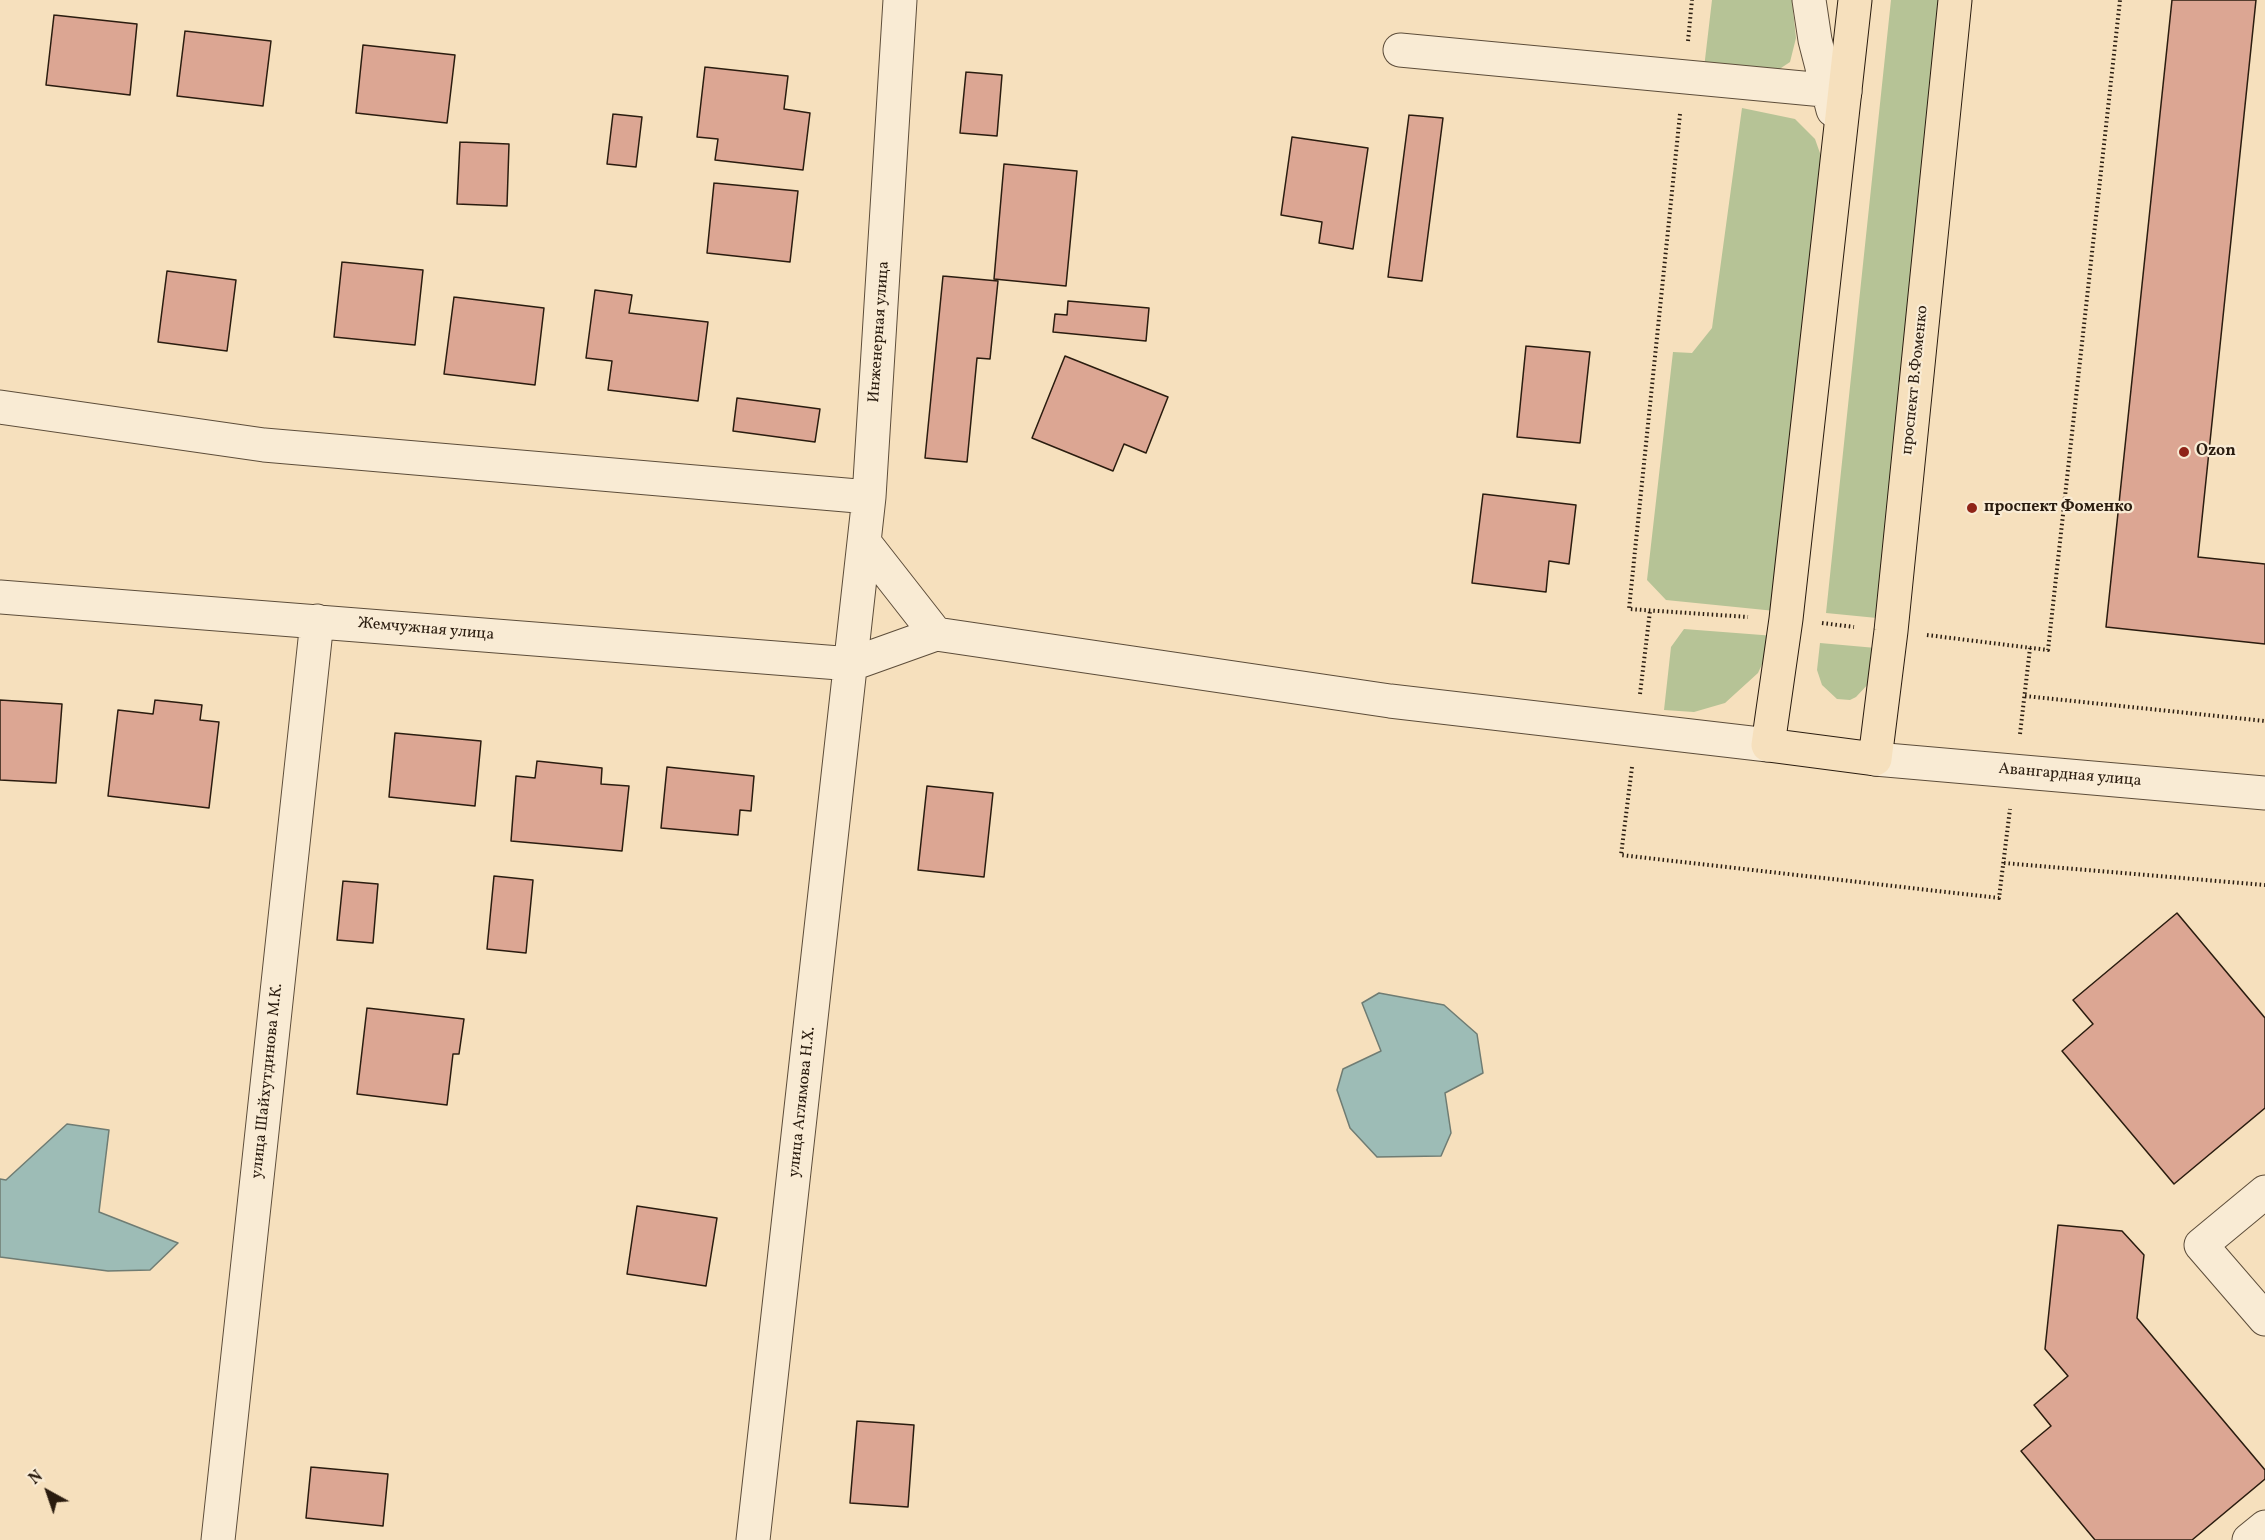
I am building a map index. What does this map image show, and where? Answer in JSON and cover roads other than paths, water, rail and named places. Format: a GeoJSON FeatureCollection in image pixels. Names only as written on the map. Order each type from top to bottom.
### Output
{"type":"FeatureCollection","features":[{"type":"Feature","properties":{"kind":"main road"},"geometry":{"type":"LineString","coordinates":[[1855,0],[1836,91],[1840,139],[1786,619],[1768,745],[1875,759]]}},
{"type":"Feature","properties":{"kind":"main road","name":"проспект В.Фоменко"},"geometry":{"type":"LineString","coordinates":[[1875,759],[1891,631],[1954,14]]}},
{"type":"Feature","properties":{"kind":"street","name":"Инженерная улица"},"geometry":{"type":"LineString","coordinates":[[852,664],[869,497],[900,0]]}},
{"type":"Feature","properties":{"kind":"street"},"geometry":{"type":"LineString","coordinates":[[1400,50],[1836,91],[1815,40],[1809,0]]}},
{"type":"Feature","properties":{"kind":"street"},"geometry":{"type":"LineString","coordinates":[[1954,14],[1967,0]]}},
{"type":"Feature","properties":{"kind":"street"},"geometry":{"type":"LineString","coordinates":[[0,407],[264,445],[869,497]]}},
{"type":"Feature","properties":{"kind":"street"},"geometry":{"type":"LineString","coordinates":[[864,542],[936,634]]}},
{"type":"Feature","properties":{"kind":"street","name":"Жемчужная улица"},"geometry":{"type":"LineString","coordinates":[[0,597],[852,664]]}},
{"type":"Feature","properties":{"kind":"street","name":"улица Шайхутдинова М.К."},"geometry":{"type":"LineString","coordinates":[[218,1540],[317,621]]}},
{"type":"Feature","properties":{"kind":"street"},"geometry":{"type":"LineString","coordinates":[[852,664],[936,634],[1390,700],[1768,745]]}},
{"type":"Feature","properties":{"kind":"street","name":"улица Аглямова Н.Х."},"geometry":{"type":"LineString","coordinates":[[753,1540],[852,664]]}},
{"type":"Feature","properties":{"kind":"street","name":"Авангардная улица"},"geometry":{"type":"LineString","coordinates":[[1875,759],[2265,792]]}},
{"type":"Feature","properties":{"kind":"street"},"geometry":{"type":"LineString","coordinates":[[2265,1192],[2201,1245],[2265,1319]]}},
{"type":"Feature","properties":{"kind":"street"},"geometry":{"type":"LineString","coordinates":[[2249,1540],[2265,1527]]}},
{"type":"Feature","properties":{"kind":"water"},"geometry":{"type":"Polygon","coordinates":[[[1379,993],[1444,1005],[1477,1034],[1483,1073],[1445,1093],[1451,1133],[1441,1156],[1377,1157],[1350,1128],[1337,1090],[1343,1069],[1381,1051],[1362,1003],[1379,993]]]}},
{"type":"Feature","properties":{"kind":"water"},"geometry":{"type":"Polygon","coordinates":[[[67,1124],[109,1130],[99,1212],[178,1243],[150,1270],[108,1271],[0,1257],[0,1179],[6,1180],[67,1124]]]}},
{"type":"Feature","properties":{"kind":"place","name":"Ozon"},"geometry":{"type":"Point","coordinates":[2184,452]}},
{"type":"Feature","properties":{"kind":"place","name":"проспект Фоменко"},"geometry":{"type":"Point","coordinates":[1972,508]}}]}
